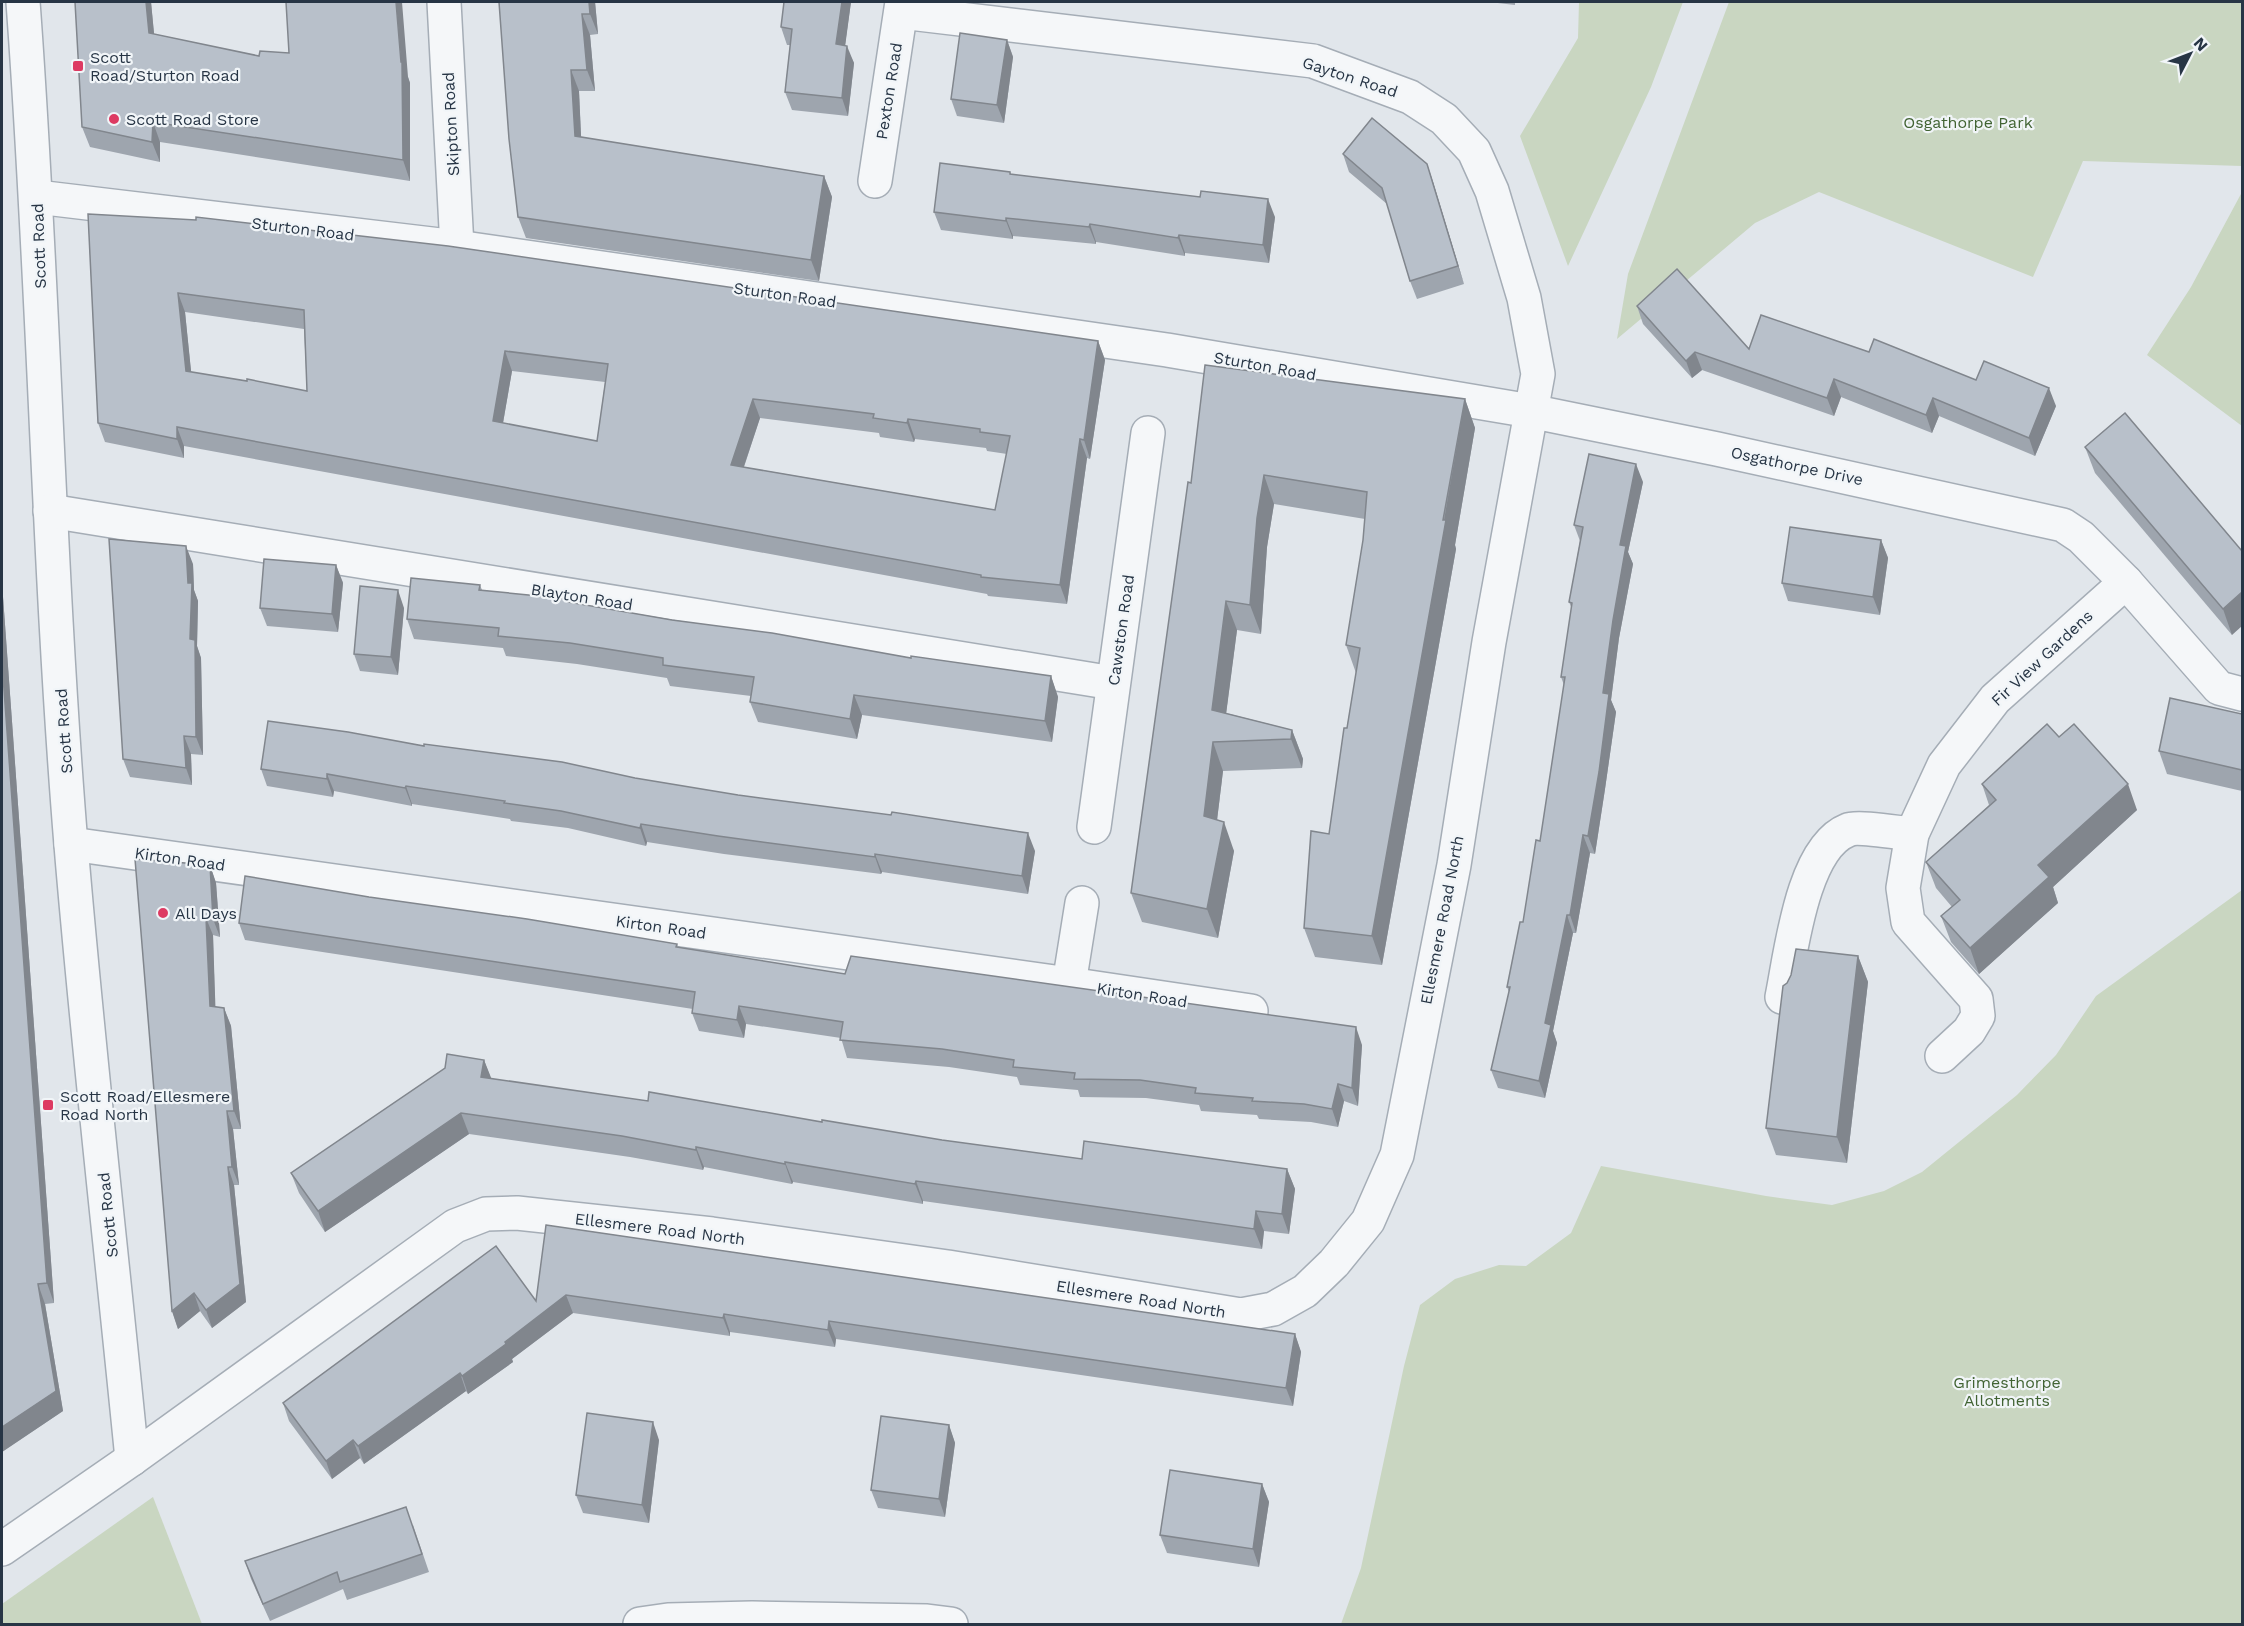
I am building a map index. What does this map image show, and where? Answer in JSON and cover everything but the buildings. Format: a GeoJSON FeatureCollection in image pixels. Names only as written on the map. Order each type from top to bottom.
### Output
{"type":"FeatureCollection","features":[{"type":"Feature","properties":{"kind":"street","name":"Scott Road"},"geometry":{"type":"LineString","coordinates":[[23,2],[37,197],[50,511],[71,844],[132,1459]]}},
{"type":"Feature","properties":{"kind":"street","name":"Skipton Road"},"geometry":{"type":"LineString","coordinates":[[444,2],[457,248]]}},
{"type":"Feature","properties":{"kind":"street","name":"Pexton Road"},"geometry":{"type":"LineString","coordinates":[[875,181],[902,7]]}},
{"type":"Feature","properties":{"kind":"street","name":"Gayton Road"},"geometry":{"type":"LineString","coordinates":[[902,7],[1313,61],[1410,97],[1444,119],[1474,151],[1492,191],[1524,298],[1538,374],[1530,411]]}},
{"type":"Feature","properties":{"kind":"street","name":"Sturton Road"},"geometry":{"type":"LineString","coordinates":[[37,197],[457,248],[1167,350],[1530,411]]}},
{"type":"Feature","properties":{"kind":"street","name":"Osgathorpe Drive"},"geometry":{"type":"LineString","coordinates":[[1530,411],[1717,449],[2063,525],[2081,537],[2127,582]]}},
{"type":"Feature","properties":{"kind":"street","name":"Ellesmere Road North"},"geometry":{"type":"LineString","coordinates":[[2,1549],[132,1459],[455,1226],[486,1214],[517,1213],[735,1238],[948,1267],[1241,1315],[1273,1309],[1305,1291],[1334,1263],[1368,1221],[1397,1155],[1454,865],[1491,631],[1530,411]]}},
{"type":"Feature","properties":{"kind":"street","name":"Cawston Road"},"geometry":{"type":"LineString","coordinates":[[1094,827],[1148,433]]}},
{"type":"Feature","properties":{"kind":"street","name":"Blayton Road"},"geometry":{"type":"LineString","coordinates":[[50,511],[1113,683]]}},
{"type":"Feature","properties":{"kind":"street"},"geometry":{"type":"LineString","coordinates":[[2127,582],[2219,688],[2242,693]]}},
{"type":"Feature","properties":{"kind":"street","name":"Fir View Gardens"},"geometry":{"type":"LineString","coordinates":[[1942,1056],[1970,1031],[1978,1016],[1976,999],[1908,922],[1903,888],[1912,834],[1944,765],[1995,699],[2127,582]]}},
{"type":"Feature","properties":{"kind":"street"},"geometry":{"type":"LineString","coordinates":[[1782,997],[1804,894],[1817,858],[1830,840],[1850,829],[1912,834]]}},
{"type":"Feature","properties":{"kind":"street","name":"Kirton Road"},"geometry":{"type":"LineString","coordinates":[[71,844],[1251,1011]]}},
{"type":"Feature","properties":{"kind":"street"},"geometry":{"type":"LineString","coordinates":[[1069,984],[1082,903]]}},
{"type":"Feature","properties":{"kind":"street"},"geometry":{"type":"LineString","coordinates":[[640,1624],[668,1620],[752,1618],[927,1621],[951,1624]]}},
{"type":"Feature","properties":{"kind":"green space"},"geometry":{"type":"Polygon","coordinates":[[[1579,2],[1683,2],[1651,87],[1568,266],[1520,136],[1578,38],[1579,2]]]}},
{"type":"Feature","properties":{"kind":"green space","name":"Osgathorpe Park"},"geometry":{"type":"Polygon","coordinates":[[[1729,2],[2242,2],[2242,166],[2083,161],[2033,277],[1819,192],[1755,223],[1617,339],[1628,274],[1729,2]]]}},
{"type":"Feature","properties":{"kind":"green space"},"geometry":{"type":"Polygon","coordinates":[[[2242,192],[2242,426],[2147,355],[2191,287],[2242,192]]]}},
{"type":"Feature","properties":{"kind":"green space","name":"Grimesthorpe Allotments"},"geometry":{"type":"Polygon","coordinates":[[[2242,890],[2242,1624],[1341,1624],[1361,1568],[1404,1366],[1420,1305],[1455,1279],[1499,1265],[1526,1266],[1571,1233],[1601,1166],[1766,1196],[1832,1205],[1884,1191],[1922,1172],[2017,1095],[2056,1055],[2096,996],[2242,890]]]}},
{"type":"Feature","properties":{"kind":"green space"},"geometry":{"type":"Polygon","coordinates":[[[153,1497],[202,1624],[2,1624],[2,1604],[153,1497]]]}},
{"type":"Feature","properties":{"kind":"place","name":"Scott Road/Sturton Road"},"geometry":{"type":"Point","coordinates":[78,66]}},
{"type":"Feature","properties":{"kind":"place","name":"Scott Road Store"},"geometry":{"type":"Point","coordinates":[114,119]}},
{"type":"Feature","properties":{"kind":"place","name":"All Days"},"geometry":{"type":"Point","coordinates":[163,913]}},
{"type":"Feature","properties":{"kind":"place","name":"Scott Road/Ellesmere Road North"},"geometry":{"type":"Point","coordinates":[48,1105]}}]}
